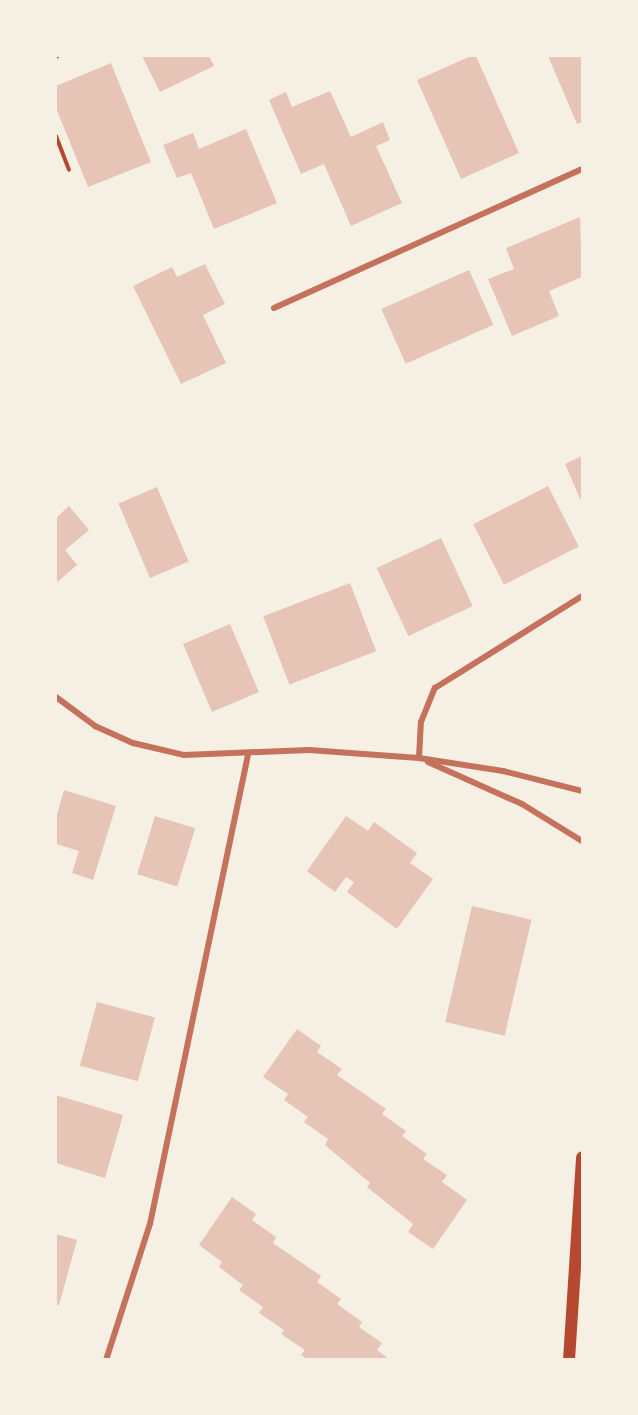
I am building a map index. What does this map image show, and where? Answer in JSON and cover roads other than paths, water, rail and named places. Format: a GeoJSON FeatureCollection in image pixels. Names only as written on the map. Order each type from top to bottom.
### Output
{"type":"FeatureCollection","features":[{"type":"Feature","properties":{"kind":"main road"},"geometry":{"type":"LineString","coordinates":[[569,1359],[582,1157]]}},
{"type":"Feature","properties":{"kind":"street"},"geometry":{"type":"LineString","coordinates":[[274,308],[582,169]]}},
{"type":"Feature","properties":{"kind":"street"},"geometry":{"type":"LineString","coordinates":[[419,758],[421,722],[435,688],[582,596]]}},
{"type":"Feature","properties":{"kind":"street"},"geometry":{"type":"LineString","coordinates":[[56,697],[95,726],[133,743],[184,755],[248,755],[309,750],[419,758],[503,771],[582,791]]}},
{"type":"Feature","properties":{"kind":"street"},"geometry":{"type":"LineString","coordinates":[[106,1359],[150,1224],[248,755]]}},
{"type":"Feature","properties":{"kind":"street"},"geometry":{"type":"LineString","coordinates":[[419,758],[522,804],[582,841]]}}]}
